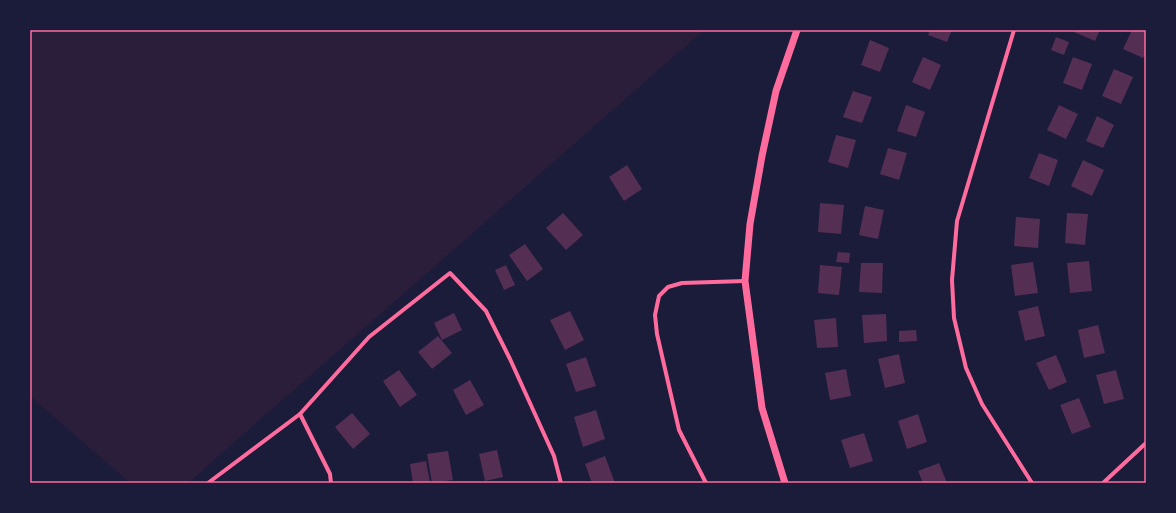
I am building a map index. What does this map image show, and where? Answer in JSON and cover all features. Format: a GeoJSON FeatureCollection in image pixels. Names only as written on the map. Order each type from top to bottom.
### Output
{"type":"FeatureCollection","features":[{"type":"Feature","properties":{"kind":"street"},"geometry":{"type":"LineString","coordinates":[[785,483],[762,408],[745,281],[750,224],[763,148],[776,91],[797,30]]}},
{"type":"Feature","properties":{"kind":"street"},"geometry":{"type":"LineString","coordinates":[[1014,30],[957,221],[952,280],[954,318],[966,368],[982,404],[1032,483]]}},
{"type":"Feature","properties":{"kind":"street"},"geometry":{"type":"LineString","coordinates":[[208,483],[300,414],[369,337],[450,273],[486,311],[510,359],[554,456],[561,483]]}},
{"type":"Feature","properties":{"kind":"street"},"geometry":{"type":"LineString","coordinates":[[706,483],[678,430],[656,334],[655,315],[659,296],[668,287],[682,283],[745,281]]}},
{"type":"Feature","properties":{"kind":"street"},"geometry":{"type":"LineString","coordinates":[[300,414],[330,474],[331,483]]}},
{"type":"Feature","properties":{"kind":"street"},"geometry":{"type":"LineString","coordinates":[[1103,483],[1146,443]]}},
{"type":"Feature","properties":{"kind":"shaded area"},"geometry":{"type":"Polygon","coordinates":[[[30,30],[704,30],[188,483],[130,483],[30,396],[30,30]]]}},
{"type":"Feature","properties":{"kind":"building"},"geometry":{"type":"Polygon","coordinates":[[[930,30],[952,30],[947,42],[928,35],[930,30]]]}},
{"type":"Feature","properties":{"kind":"building"},"geometry":{"type":"Polygon","coordinates":[[[1075,30],[1100,30],[1095,41],[1074,32],[1075,30]]]}},
{"type":"Feature","properties":{"kind":"building"},"geometry":{"type":"Polygon","coordinates":[[[1132,30],[1146,30],[1146,52],[1143,58],[1123,49],[1132,30]]]}},
{"type":"Feature","properties":{"kind":"building"},"geometry":{"type":"Polygon","coordinates":[[[1056,37],[1069,42],[1064,55],[1051,50],[1056,37]]]}},
{"type":"Feature","properties":{"kind":"building"},"geometry":{"type":"Polygon","coordinates":[[[870,40],[889,48],[880,72],[861,65],[870,40]]]}},
{"type":"Feature","properties":{"kind":"building"},"geometry":{"type":"Polygon","coordinates":[[[923,57],[941,65],[930,90],[912,82],[923,57]]]}},
{"type":"Feature","properties":{"kind":"building"},"geometry":{"type":"Polygon","coordinates":[[[1073,57],[1092,64],[1082,90],[1063,83],[1073,57]]]}},
{"type":"Feature","properties":{"kind":"building"},"geometry":{"type":"Polygon","coordinates":[[[1114,69],[1133,77],[1121,104],[1102,96],[1114,69]]]}},
{"type":"Feature","properties":{"kind":"building"},"geometry":{"type":"Polygon","coordinates":[[[853,91],[872,97],[862,123],[843,117],[853,91]]]}},
{"type":"Feature","properties":{"kind":"building"},"geometry":{"type":"Polygon","coordinates":[[[906,105],[925,112],[916,137],[897,131],[906,105]]]}},
{"type":"Feature","properties":{"kind":"building"},"geometry":{"type":"Polygon","coordinates":[[[1059,105],[1078,114],[1066,139],[1047,130],[1059,105]]]}},
{"type":"Feature","properties":{"kind":"building"},"geometry":{"type":"Polygon","coordinates":[[[1097,116],[1114,125],[1103,148],[1086,141],[1097,116]]]}},
{"type":"Feature","properties":{"kind":"building"},"geometry":{"type":"Polygon","coordinates":[[[836,135],[856,140],[848,168],[828,162],[836,135]]]}},
{"type":"Feature","properties":{"kind":"building"},"geometry":{"type":"Polygon","coordinates":[[[888,148],[907,153],[899,180],[880,174],[888,148]]]}},
{"type":"Feature","properties":{"kind":"building"},"geometry":{"type":"Polygon","coordinates":[[[1039,153],[1058,160],[1049,186],[1029,178],[1039,153]]]}},
{"type":"Feature","properties":{"kind":"building"},"geometry":{"type":"Polygon","coordinates":[[[1083,160],[1104,170],[1092,196],[1071,186],[1083,160]]]}},
{"type":"Feature","properties":{"kind":"building"},"geometry":{"type":"Polygon","coordinates":[[[627,165],[642,189],[624,201],[609,177],[627,165]]]}},
{"type":"Feature","properties":{"kind":"building"},"geometry":{"type":"Polygon","coordinates":[[[820,203],[844,205],[841,234],[818,232],[820,203]]]}},
{"type":"Feature","properties":{"kind":"building"},"geometry":{"type":"Polygon","coordinates":[[[865,206],[884,210],[878,239],[859,235],[865,206]]]}},
{"type":"Feature","properties":{"kind":"building"},"geometry":{"type":"Polygon","coordinates":[[[563,213],[583,235],[566,250],[546,228],[563,213]]]}},
{"type":"Feature","properties":{"kind":"building"},"geometry":{"type":"Polygon","coordinates":[[[1067,213],[1088,214],[1085,245],[1065,243],[1067,213]]]}},
{"type":"Feature","properties":{"kind":"building"},"geometry":{"type":"Polygon","coordinates":[[[1016,217],[1040,219],[1038,248],[1014,246],[1016,217]]]}},
{"type":"Feature","properties":{"kind":"building"},"geometry":{"type":"Polygon","coordinates":[[[525,244],[543,269],[527,281],[509,255],[525,244]]]}},
{"type":"Feature","properties":{"kind":"building"},"geometry":{"type":"Polygon","coordinates":[[[838,252],[850,253],[849,263],[836,262],[838,252]]]}},
{"type":"Feature","properties":{"kind":"building"},"geometry":{"type":"Polygon","coordinates":[[[1089,261],[1092,291],[1070,293],[1067,263],[1089,261]]]}},
{"type":"Feature","properties":{"kind":"building"},"geometry":{"type":"Polygon","coordinates":[[[1033,262],[1038,293],[1015,296],[1011,265],[1033,262]]]}},
{"type":"Feature","properties":{"kind":"building"},"geometry":{"type":"Polygon","coordinates":[[[861,263],[883,263],[882,293],[859,292],[861,263]]]}},
{"type":"Feature","properties":{"kind":"building"},"geometry":{"type":"Polygon","coordinates":[[[506,265],[515,285],[504,290],[495,270],[506,265]]]}},
{"type":"Feature","properties":{"kind":"building"},"geometry":{"type":"Polygon","coordinates":[[[820,265],[842,267],[839,295],[818,293],[820,265]]]}},
{"type":"Feature","properties":{"kind":"building"},"geometry":{"type":"Polygon","coordinates":[[[1038,306],[1045,336],[1025,341],[1018,311],[1038,306]]]}},
{"type":"Feature","properties":{"kind":"building"},"geometry":{"type":"Polygon","coordinates":[[[570,311],[584,340],[565,350],[550,320],[570,311]]]}},
{"type":"Feature","properties":{"kind":"building"},"geometry":{"type":"Polygon","coordinates":[[[454,313],[462,330],[442,340],[434,323],[454,313]]]}},
{"type":"Feature","properties":{"kind":"building"},"geometry":{"type":"Polygon","coordinates":[[[886,314],[887,341],[864,343],[862,315],[886,314]]]}},
{"type":"Feature","properties":{"kind":"building"},"geometry":{"type":"Polygon","coordinates":[[[836,318],[838,347],[817,348],[814,320],[836,318]]]}},
{"type":"Feature","properties":{"kind":"building"},"geometry":{"type":"Polygon","coordinates":[[[1098,325],[1105,353],[1084,358],[1078,330],[1098,325]]]}},
{"type":"Feature","properties":{"kind":"building"},"geometry":{"type":"Polygon","coordinates":[[[916,330],[917,341],[899,342],[899,331],[916,330]]]}},
{"type":"Feature","properties":{"kind":"building"},"geometry":{"type":"Polygon","coordinates":[[[438,336],[452,353],[432,369],[418,352],[438,336]]]}},
{"type":"Feature","properties":{"kind":"building"},"geometry":{"type":"Polygon","coordinates":[[[899,354],[905,383],[885,388],[878,359],[899,354]]]}},
{"type":"Feature","properties":{"kind":"building"},"geometry":{"type":"Polygon","coordinates":[[[1056,355],[1067,382],[1049,390],[1036,363],[1056,355]]]}},
{"type":"Feature","properties":{"kind":"building"},"geometry":{"type":"Polygon","coordinates":[[[586,357],[596,386],[576,392],[566,364],[586,357]]]}},
{"type":"Feature","properties":{"kind":"building"},"geometry":{"type":"Polygon","coordinates":[[[846,369],[851,396],[830,400],[825,373],[846,369]]]}},
{"type":"Feature","properties":{"kind":"building"},"geometry":{"type":"Polygon","coordinates":[[[399,370],[417,395],[400,407],[383,381],[399,370]]]}},
{"type":"Feature","properties":{"kind":"building"},"geometry":{"type":"Polygon","coordinates":[[[1116,370],[1124,399],[1104,404],[1096,375],[1116,370]]]}},
{"type":"Feature","properties":{"kind":"building"},"geometry":{"type":"Polygon","coordinates":[[[470,380],[484,405],[466,415],[453,390],[470,380]]]}},
{"type":"Feature","properties":{"kind":"building"},"geometry":{"type":"Polygon","coordinates":[[[1079,398],[1091,427],[1072,434],[1060,405],[1079,398]]]}},
{"type":"Feature","properties":{"kind":"building"},"geometry":{"type":"Polygon","coordinates":[[[596,410],[605,439],[583,447],[574,417],[596,410]]]}},
{"type":"Feature","properties":{"kind":"building"},"geometry":{"type":"Polygon","coordinates":[[[352,413],[370,434],[353,449],[335,427],[352,413]]]}},
{"type":"Feature","properties":{"kind":"building"},"geometry":{"type":"Polygon","coordinates":[[[918,414],[927,442],[907,449],[898,421],[918,414]]]}},
{"type":"Feature","properties":{"kind":"building"},"geometry":{"type":"Polygon","coordinates":[[[864,433],[873,461],[850,468],[841,440],[864,433]]]}},
{"type":"Feature","properties":{"kind":"building"},"geometry":{"type":"Polygon","coordinates":[[[497,450],[503,477],[485,481],[479,454],[497,450]]]}},
{"type":"Feature","properties":{"kind":"building"},"geometry":{"type":"Polygon","coordinates":[[[448,451],[453,480],[432,483],[427,454],[448,451]]]}},
{"type":"Feature","properties":{"kind":"building"},"geometry":{"type":"Polygon","coordinates":[[[605,456],[615,483],[592,483],[585,464],[605,456]]]}},
{"type":"Feature","properties":{"kind":"building"},"geometry":{"type":"Polygon","coordinates":[[[426,461],[430,482],[413,483],[410,464],[426,461]]]}},
{"type":"Feature","properties":{"kind":"building"},"geometry":{"type":"Polygon","coordinates":[[[939,463],[947,483],[923,483],[918,471],[939,463]]]}}]}
